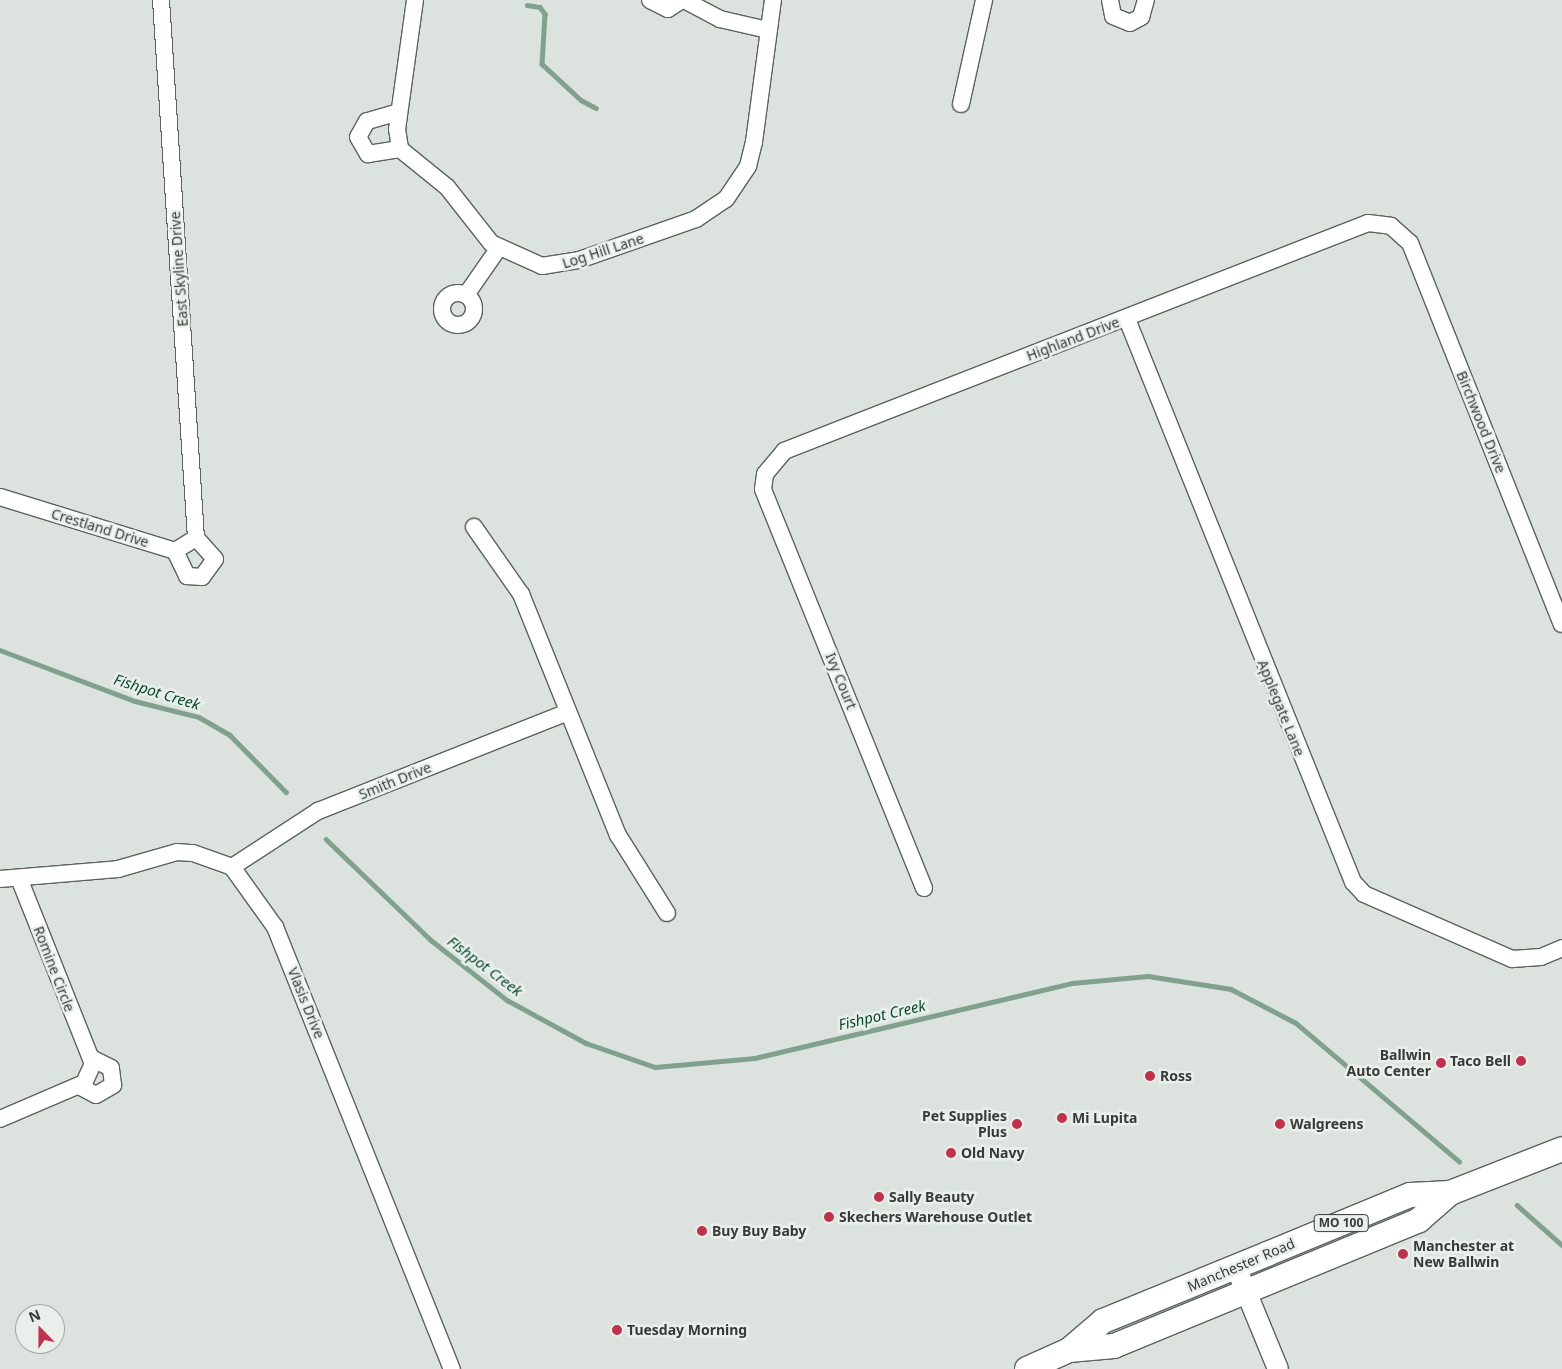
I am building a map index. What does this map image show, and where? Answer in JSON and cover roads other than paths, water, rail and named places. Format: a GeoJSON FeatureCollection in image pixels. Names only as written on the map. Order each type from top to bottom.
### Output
{"type":"FeatureCollection","features":[{"type":"Feature","properties":{"kind":"highway","name":"Manchester Road"},"geometry":{"type":"LineString","coordinates":[[1027,1369],[1069,1350],[1103,1322],[1410,1195],[1450,1193],[1562,1149]]}},
{"type":"Feature","properties":{"kind":"highway","name":"Manchester Road"},"geometry":{"type":"LineString","coordinates":[[1069,1350],[1114,1346],[1246,1290],[1420,1220],[1450,1193]]}},
{"type":"Feature","properties":{"kind":"main road"},"geometry":{"type":"LineString","coordinates":[[1236,1267],[1278,1369]]}},
{"type":"Feature","properties":{"kind":"street","name":"East Skyline Drive"},"geometry":{"type":"LineString","coordinates":[[161,0],[196,538]]}},
{"type":"Feature","properties":{"kind":"street"},"geometry":{"type":"LineString","coordinates":[[399,112],[367,121],[358,137],[368,154],[400,149],[399,112],[415,0]]}},
{"type":"Feature","properties":{"kind":"street"},"geometry":{"type":"LineString","coordinates":[[650,0],[668,9],[683,0],[720,19],[768,30]]}},
{"type":"Feature","properties":{"kind":"street","name":"Log Hill Lane"},"geometry":{"type":"LineString","coordinates":[[400,149],[447,187],[475,228],[498,249],[542,266],[560,266],[696,219],[726,200],[748,166],[752,150],[773,0]]}},
{"type":"Feature","properties":{"kind":"street"},"geometry":{"type":"LineString","coordinates":[[962,104],[984,0]]}},
{"type":"Feature","properties":{"kind":"street"},"geometry":{"type":"LineString","coordinates":[[1110,0],[1113,16],[1130,23],[1145,12],[1146,0]]}},
{"type":"Feature","properties":{"kind":"street","name":"Highland Drive"},"geometry":{"type":"LineString","coordinates":[[764,474],[784,451],[1127,319],[1368,223],[1391,226]]}},
{"type":"Feature","properties":{"kind":"street","name":"Birchwood Drive"},"geometry":{"type":"LineString","coordinates":[[1391,226],[1410,243],[1562,624]]}},
{"type":"Feature","properties":{"kind":"street"},"geometry":{"type":"LineString","coordinates":[[466,295],[498,249]]}},
{"type":"Feature","properties":{"kind":"street","name":"Applegate Lane"},"geometry":{"type":"LineString","coordinates":[[1127,319],[1353,882],[1364,894],[1512,959],[1541,957],[1562,948]]}},
{"type":"Feature","properties":{"kind":"street","name":"Ivy Court"},"geometry":{"type":"LineString","coordinates":[[764,474],[764,489],[924,888]]}},
{"type":"Feature","properties":{"kind":"street","name":"Crestland Drive"},"geometry":{"type":"LineString","coordinates":[[0,497],[175,551]]}},
{"type":"Feature","properties":{"kind":"street"},"geometry":{"type":"LineString","coordinates":[[474,527],[521,594],[623,844],[666,914]]}},
{"type":"Feature","properties":{"kind":"street"},"geometry":{"type":"LineString","coordinates":[[196,538],[215,559],[202,577],[187,576],[175,551],[196,538]]}},
{"type":"Feature","properties":{"kind":"street","name":"Smith Drive"},"geometry":{"type":"LineString","coordinates":[[232,868],[294,824],[318,811],[568,712]]}},
{"type":"Feature","properties":{"kind":"street"},"geometry":{"type":"LineString","coordinates":[[0,879],[118,869],[177,852],[193,853],[232,868]]}},
{"type":"Feature","properties":{"kind":"street","name":"Vlasis Drive"},"geometry":{"type":"LineString","coordinates":[[232,868],[275,927],[452,1369]]}},
{"type":"Feature","properties":{"kind":"street","name":"Romine Circle"},"geometry":{"type":"LineString","coordinates":[[19,878],[90,1058]]}},
{"type":"Feature","properties":{"kind":"street"},"geometry":{"type":"LineString","coordinates":[[0,1119],[79,1086],[91,1075],[90,1058],[111,1068],[113,1085],[96,1095],[79,1086]]}},
{"type":"Feature","properties":{"kind":"waterway"},"geometry":{"type":"LineString","coordinates":[[527,5],[540,7],[545,14],[542,64],[581,100],[596,108]]}},
{"type":"Feature","properties":{"kind":"waterway","name":"Fishpot Creek"},"geometry":{"type":"LineString","coordinates":[[0,650],[135,701],[199,717],[230,735],[286,792]]}},
{"type":"Feature","properties":{"kind":"waterway","name":"Fishpot Creek"},"geometry":{"type":"LineString","coordinates":[[326,839],[431,940],[507,1000],[586,1043],[655,1067],[755,1058],[1072,983],[1148,976],[1231,989],[1296,1023],[1459,1161]]}},
{"type":"Feature","properties":{"kind":"waterway","name":"Fishpot Creek"},"geometry":{"type":"LineString","coordinates":[[1517,1205],[1562,1245]]}},
{"type":"Feature","properties":{"kind":"place","name":"Taco Bell"},"geometry":{"type":"Point","coordinates":[1521,1061]}},
{"type":"Feature","properties":{"kind":"place","name":"Ballwin Auto Center"},"geometry":{"type":"Point","coordinates":[1441,1063]}},
{"type":"Feature","properties":{"kind":"place","name":"Ross"},"geometry":{"type":"Point","coordinates":[1150,1076]}},
{"type":"Feature","properties":{"kind":"place","name":"Mi Lupita"},"geometry":{"type":"Point","coordinates":[1062,1118]}},
{"type":"Feature","properties":{"kind":"place","name":"Pet Supplies Plus"},"geometry":{"type":"Point","coordinates":[1017,1124]}},
{"type":"Feature","properties":{"kind":"place","name":"Walgreens"},"geometry":{"type":"Point","coordinates":[1280,1124]}},
{"type":"Feature","properties":{"kind":"place","name":"Old Navy"},"geometry":{"type":"Point","coordinates":[951,1153]}},
{"type":"Feature","properties":{"kind":"place","name":"Sally Beauty"},"geometry":{"type":"Point","coordinates":[879,1197]}},
{"type":"Feature","properties":{"kind":"place","name":"Skechers Warehouse Outlet"},"geometry":{"type":"Point","coordinates":[829,1217]}},
{"type":"Feature","properties":{"kind":"place","name":"Buy Buy Baby"},"geometry":{"type":"Point","coordinates":[702,1231]}},
{"type":"Feature","properties":{"kind":"place","name":"Manchester at New Ballwin"},"geometry":{"type":"Point","coordinates":[1403,1254]}},
{"type":"Feature","properties":{"kind":"place","name":"Tuesday Morning"},"geometry":{"type":"Point","coordinates":[617,1330]}}]}
